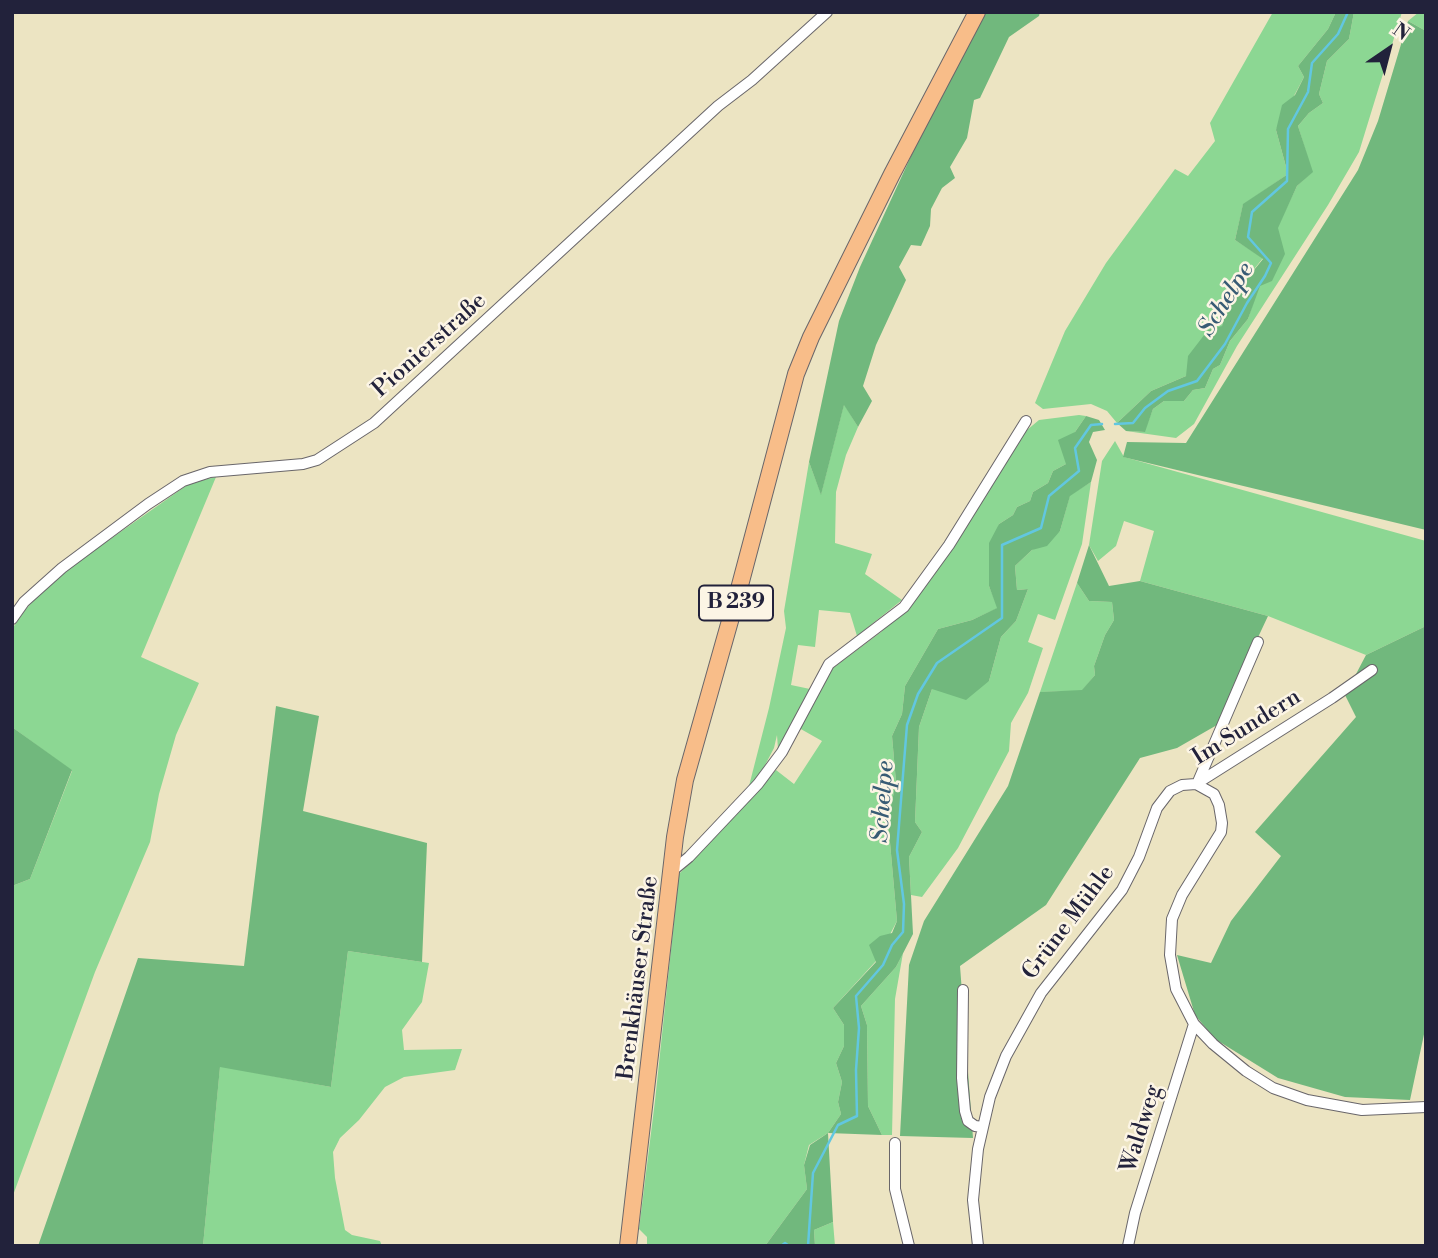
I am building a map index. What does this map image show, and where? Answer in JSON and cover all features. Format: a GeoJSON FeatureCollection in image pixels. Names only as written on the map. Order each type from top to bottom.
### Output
{"type":"FeatureCollection","features":[{"type":"Feature","properties":{"kind":"main road","name":"B 239"},"geometry":{"type":"LineString","coordinates":[[672,872],[685,780],[803,355],[892,174],[977,12]]}},
{"type":"Feature","properties":{"kind":"main road","name":"Brenkhäuser Straße"},"geometry":{"type":"LineString","coordinates":[[628,1246],[672,872]]}},
{"type":"Feature","properties":{"kind":"street","name":"Pionierstraße"},"geometry":{"type":"LineString","coordinates":[[12,619],[24,602],[61,568],[148,503],[183,481],[210,472],[303,464],[317,460],[374,423],[718,106],[752,80],[827,12]]}},
{"type":"Feature","properties":{"kind":"street","name":"Brenkhäuser Straße"},"geometry":{"type":"LineString","coordinates":[[672,872],[690,857],[758,784],[782,752],[829,664],[904,607],[949,545],[1026,421]]}},
{"type":"Feature","properties":{"kind":"street","name":"Im Sundern"},"geometry":{"type":"LineString","coordinates":[[1196,784],[1258,642]]}},
{"type":"Feature","properties":{"kind":"street","name":"Im Sundern"},"geometry":{"type":"LineString","coordinates":[[1196,784],[1372,670]]}},
{"type":"Feature","properties":{"kind":"street"},"geometry":{"type":"LineString","coordinates":[[1196,784],[1214,794],[1222,823],[1221,832],[1182,895],[1172,919],[1170,955],[1176,989],[1194,1024],[1246,1071],[1273,1088],[1307,1100],[1362,1110],[1426,1107]]}},
{"type":"Feature","properties":{"kind":"street","name":"Grüne Mühle"},"geometry":{"type":"LineString","coordinates":[[978,1246],[973,1200],[978,1149],[990,1097],[1006,1056],[1032,1005],[1122,890],[1139,857],[1157,808],[1170,791],[1182,785],[1196,784]]}},
{"type":"Feature","properties":{"kind":"street"},"geometry":{"type":"LineString","coordinates":[[963,990],[964,1111],[968,1121],[983,1127]]}},
{"type":"Feature","properties":{"kind":"street","name":"Waldweg"},"geometry":{"type":"LineString","coordinates":[[1128,1246],[1135,1213],[1194,1024]]}},
{"type":"Feature","properties":{"kind":"street"},"geometry":{"type":"LineString","coordinates":[[895,1143],[895,1189],[909,1246]]}},
{"type":"Feature","properties":{"kind":"green space"},"geometry":{"type":"Polygon","coordinates":[[[986,12],[1040,12],[1039,16],[1009,37],[980,98],[974,100],[967,138],[950,167],[955,178],[942,188],[931,209],[930,226],[921,246],[911,245],[899,267],[906,280],[876,345],[863,386],[872,401],[858,427],[844,405],[821,495],[809,462],[839,321],[860,267],[930,115],[986,12]]]}},
{"type":"Feature","properties":{"kind":"green space"},"geometry":{"type":"Polygon","coordinates":[[[1273,12],[1336,12],[1328,29],[1298,66],[1304,77],[1276,130],[1288,174],[1243,205],[1235,240],[1263,258],[1227,303],[1222,326],[1186,376],[1151,391],[1117,423],[1107,411],[1091,404],[1043,409],[1035,403],[1065,331],[1106,263],[1175,169],[1188,176],[1215,141],[1210,123],[1273,12]]]}},
{"type":"Feature","properties":{"kind":"green space"},"geometry":{"type":"Polygon","coordinates":[[[1336,12],[1354,12],[1349,39],[1327,61],[1319,94],[1323,103],[1309,113],[1298,126],[1313,172],[1297,186],[1278,228],[1285,254],[1272,281],[1260,286],[1248,319],[1230,341],[1220,365],[1213,369],[1205,388],[1193,390],[1184,401],[1164,401],[1153,409],[1145,432],[1126,431],[1117,423],[1151,391],[1186,376],[1188,356],[1208,330],[1222,326],[1227,303],[1263,259],[1235,240],[1243,204],[1288,174],[1276,130],[1282,105],[1295,95],[1304,77],[1298,66],[1328,29],[1336,12]]]}},
{"type":"Feature","properties":{"kind":"green space"},"geometry":{"type":"Polygon","coordinates":[[[1354,12],[1402,12],[1359,152],[1237,346],[1194,424],[1176,438],[1126,431],[1144,432],[1153,409],[1164,401],[1184,401],[1193,390],[1205,388],[1213,369],[1220,365],[1230,341],[1248,319],[1277,228],[1297,186],[1312,172],[1298,126],[1309,113],[1323,103],[1319,94],[1327,61],[1349,39],[1354,12]]]}},
{"type":"Feature","properties":{"kind":"green space"},"geometry":{"type":"Polygon","coordinates":[[[1419,12],[1426,12],[1426,31],[1408,21],[1419,12]]]}},
{"type":"Feature","properties":{"kind":"green space"},"geometry":{"type":"Polygon","coordinates":[[[1408,21],[1426,31],[1426,530],[1123,457],[1127,442],[1186,443],[1358,170],[1378,121],[1408,21]]]}},
{"type":"Feature","properties":{"kind":"green space"},"geometry":{"type":"Polygon","coordinates":[[[844,404],[858,427],[846,455],[836,492],[835,543],[872,554],[865,574],[902,600],[857,636],[850,613],[819,610],[815,647],[798,645],[791,685],[810,689],[778,749],[777,735],[774,748],[762,771],[749,786],[786,628],[784,611],[809,462],[821,494],[844,404]]]}},
{"type":"Feature","properties":{"kind":"green space"},"geometry":{"type":"Polygon","coordinates":[[[1086,416],[1075,432],[1066,464],[1053,471],[1048,483],[1033,492],[1030,501],[1017,507],[1013,515],[999,524],[989,586],[998,608],[972,620],[938,629],[905,686],[902,714],[892,736],[896,782],[888,820],[897,921],[876,961],[833,1008],[844,1025],[844,1046],[836,1063],[842,1082],[838,1102],[841,1114],[828,1133],[809,1145],[804,1165],[807,1189],[765,1246],[647,1246],[647,1237],[639,1229],[679,874],[776,770],[794,784],[822,741],[799,728],[833,668],[881,632],[905,609],[1021,435],[1039,420],[1086,416]]]}},
{"type":"Feature","properties":{"kind":"green space"},"geometry":{"type":"Polygon","coordinates":[[[1086,416],[1099,420],[1105,430],[1093,432],[1089,442],[1097,460],[1091,482],[1070,496],[1060,531],[1047,546],[1032,550],[1015,566],[1017,590],[1028,589],[1016,621],[1001,637],[989,681],[966,700],[932,689],[919,727],[915,822],[922,832],[909,857],[913,934],[896,967],[861,1006],[867,1025],[868,1106],[882,1135],[828,1133],[841,1114],[838,1102],[842,1082],[836,1063],[844,1046],[844,1025],[833,1008],[876,962],[869,945],[880,936],[892,933],[897,921],[888,820],[896,782],[892,736],[902,714],[905,686],[938,629],[972,620],[997,608],[989,586],[989,543],[999,524],[1013,515],[1017,507],[1030,501],[1033,492],[1048,483],[1053,471],[1066,464],[1058,440],[1075,432],[1086,416]]]}},
{"type":"Feature","properties":{"kind":"green space"},"geometry":{"type":"Polygon","coordinates":[[[1115,441],[1124,457],[1426,541],[1426,626],[1366,655],[1268,616],[1140,581],[1154,531],[1124,521],[1116,546],[1098,561],[1089,545],[1102,461],[1115,441]]]}},
{"type":"Feature","properties":{"kind":"green space"},"geometry":{"type":"Polygon","coordinates":[[[216,477],[141,657],[199,683],[176,735],[159,794],[150,842],[95,972],[12,1198],[12,886],[30,879],[72,771],[12,727],[12,629],[52,580],[190,483],[216,477]]]}},
{"type":"Feature","properties":{"kind":"green space"},"geometry":{"type":"Polygon","coordinates":[[[1091,482],[1082,544],[1055,620],[1038,614],[1028,642],[1043,648],[1028,693],[1011,723],[1009,751],[958,848],[922,897],[911,895],[909,857],[922,832],[915,822],[919,727],[932,689],[989,681],[1001,637],[1016,621],[1028,589],[1017,590],[1015,566],[1032,550],[1060,531],[1070,495],[1091,482]]]}},
{"type":"Feature","properties":{"kind":"green space"},"geometry":{"type":"Polygon","coordinates":[[[1089,545],[1109,586],[1140,581],[1268,616],[1217,725],[1177,748],[1140,758],[1046,905],[960,966],[973,1138],[900,1136],[909,965],[924,921],[1008,786],[1040,692],[1082,690],[1095,675],[1094,666],[1105,635],[1114,620],[1112,602],[1089,601],[1077,583],[1089,545]]]}},
{"type":"Feature","properties":{"kind":"green space"},"geometry":{"type":"Polygon","coordinates":[[[1077,583],[1089,601],[1112,602],[1114,620],[1105,635],[1094,666],[1095,675],[1082,691],[1040,692],[1077,583]]]}},
{"type":"Feature","properties":{"kind":"green space"},"geometry":{"type":"Polygon","coordinates":[[[1426,626],[1426,1025],[1410,1100],[1345,1097],[1278,1078],[1215,1039],[1195,1015],[1177,955],[1211,963],[1231,921],[1281,856],[1255,832],[1356,717],[1345,695],[1366,655],[1426,626]]]}},
{"type":"Feature","properties":{"kind":"green space"},"geometry":{"type":"Polygon","coordinates":[[[276,706],[319,716],[303,811],[427,843],[422,962],[348,951],[331,1087],[220,1067],[203,1246],[38,1246],[138,958],[244,966],[276,706]]]}},
{"type":"Feature","properties":{"kind":"green space"},"geometry":{"type":"Polygon","coordinates":[[[12,727],[72,770],[30,879],[12,886],[12,727]]]}},
{"type":"Feature","properties":{"kind":"green space"},"geometry":{"type":"Polygon","coordinates":[[[348,951],[429,963],[422,1002],[402,1030],[404,1050],[462,1049],[455,1070],[404,1077],[385,1087],[359,1120],[340,1138],[333,1152],[345,1230],[352,1235],[380,1241],[382,1246],[203,1246],[220,1066],[331,1087],[348,951]]]}},
{"type":"Feature","properties":{"kind":"green space"},"geometry":{"type":"Polygon","coordinates":[[[903,953],[895,999],[892,1135],[882,1135],[868,1106],[867,1025],[861,1006],[896,967],[903,953]]]}},
{"type":"Feature","properties":{"kind":"green space"},"geometry":{"type":"Polygon","coordinates":[[[828,1133],[833,1222],[814,1230],[815,1246],[765,1246],[807,1189],[804,1165],[810,1145],[828,1133]]]}},
{"type":"Feature","properties":{"kind":"green space"},"geometry":{"type":"Polygon","coordinates":[[[833,1222],[835,1246],[815,1246],[814,1230],[833,1222]]]}},
{"type":"Feature","properties":{"kind":"waterway","name":"Schelpe"},"geometry":{"type":"LineString","coordinates":[[1115,424],[1133,423],[1145,408],[1168,391],[1197,381],[1225,344],[1265,276],[1271,263],[1248,237],[1252,212],[1287,181],[1288,129],[1308,92],[1312,63],[1338,34],[1348,12]]}},
{"type":"Feature","properties":{"kind":"waterway","name":"Schelpe"},"geometry":{"type":"LineString","coordinates":[[808,1246],[813,1173],[838,1125],[857,1116],[859,1028],[856,996],[883,965],[892,945],[903,932],[904,904],[897,850],[907,725],[918,694],[937,663],[1002,618],[1002,545],[1041,528],[1049,496],[1079,471],[1075,448],[1091,425],[1102,424]]}},
{"type":"Feature","properties":{"kind":"waterway","name":"Schelpe"},"geometry":{"type":"LineString","coordinates":[[781,1246],[785,1243],[789,1246]]}}]}
